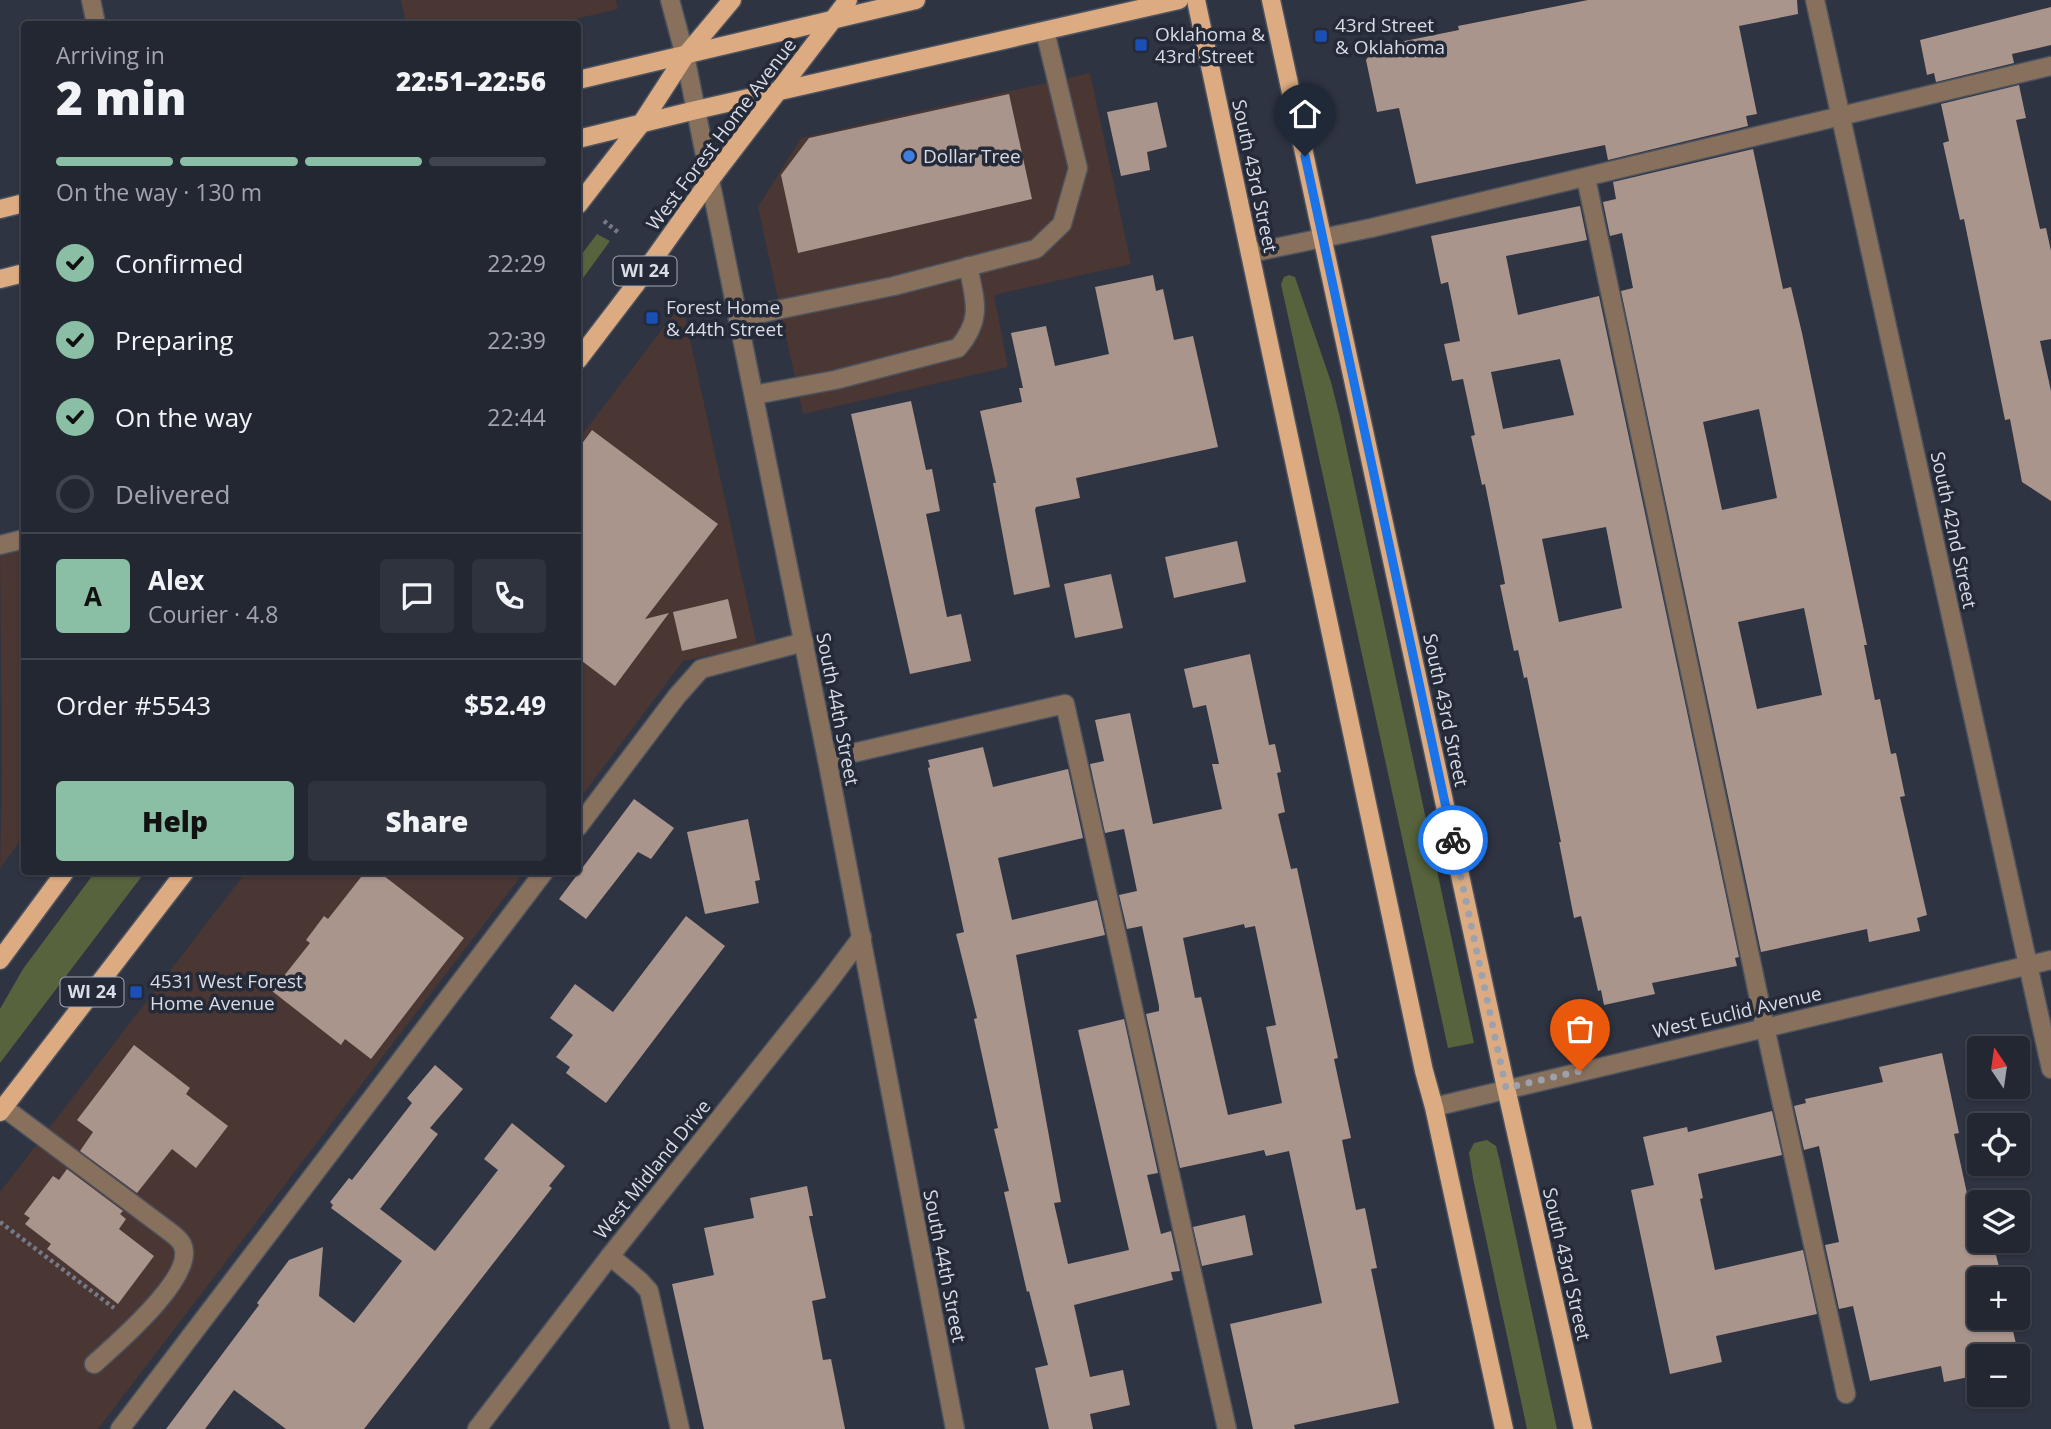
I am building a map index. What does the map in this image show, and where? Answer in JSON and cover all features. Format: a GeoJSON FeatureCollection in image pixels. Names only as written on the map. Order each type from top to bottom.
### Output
{"type":"FeatureCollection","features":[{"type":"Feature","properties":{"kind":"main road"},"geometry":{"type":"LineString","coordinates":[[581,201],[641,124],[685,57],[732,0]]}},
{"type":"Feature","properties":{"kind":"main road","name":"West Forest Home Avenue"},"geometry":{"type":"LineString","coordinates":[[581,356],[710,180],[848,0]]}},
{"type":"Feature","properties":{"kind":"main road"},"geometry":{"type":"LineString","coordinates":[[581,79],[685,57],[916,0]]}},
{"type":"Feature","properties":{"kind":"main road"},"geometry":{"type":"LineString","coordinates":[[581,138],[1179,0]]}},
{"type":"Feature","properties":{"kind":"main road","name":"South 43rd Street"},"geometry":{"type":"LineString","coordinates":[[1196,0],[1423,1071],[1434,1107],[1504,1429]]}},
{"type":"Feature","properties":{"kind":"main road","name":"South 43rd Street"},"geometry":{"type":"LineString","coordinates":[[1271,0],[1506,1088],[1583,1429]]}},
{"type":"Feature","properties":{"kind":"main road"},"geometry":{"type":"LineString","coordinates":[[0,209],[21,204]]}},
{"type":"Feature","properties":{"kind":"main road"},"geometry":{"type":"LineString","coordinates":[[0,279],[21,274]]}},
{"type":"Feature","properties":{"kind":"main road"},"geometry":{"type":"LineString","coordinates":[[0,960],[63,875]]}},
{"type":"Feature","properties":{"kind":"main road","name":"WI 24"},"geometry":{"type":"LineString","coordinates":[[2,1110],[183,875]]}},
{"type":"Feature","properties":{"kind":"street"},"geometry":{"type":"LineString","coordinates":[[91,0],[95,21]]}},
{"type":"Feature","properties":{"kind":"street","name":"South 44th Street"},"geometry":{"type":"LineString","coordinates":[[670,0],[685,57],[804,642],[955,1429]]}},
{"type":"Feature","properties":{"kind":"street","name":"South 42nd Street"},"geometry":{"type":"LineString","coordinates":[[1815,0],[2051,1069]]}},
{"type":"Feature","properties":{"kind":"street"},"geometry":{"type":"LineString","coordinates":[[738,318],[894,286],[1036,248],[1062,224],[1078,168],[1045,31]]}},
{"type":"Feature","properties":{"kind":"street"},"geometry":{"type":"LineString","coordinates":[[1250,253],[1586,178],[2051,66]]}},
{"type":"Feature","properties":{"kind":"street"},"geometry":{"type":"LineString","coordinates":[[1586,178],[1765,1027],[1846,1394]]}},
{"type":"Feature","properties":{"kind":"street"},"geometry":{"type":"LineString","coordinates":[[754,395],[835,380],[958,348],[971,333],[976,308],[968,266]]}},
{"type":"Feature","properties":{"kind":"street"},"geometry":{"type":"LineString","coordinates":[[0,545],[21,540]]}},
{"type":"Feature","properties":{"kind":"street"},"geometry":{"type":"LineString","coordinates":[[581,823],[677,696],[701,669],[804,642]]}},
{"type":"Feature","properties":{"kind":"street"},"geometry":{"type":"LineString","coordinates":[[827,759],[1065,704],[1227,1429]]}},
{"type":"Feature","properties":{"kind":"street"},"geometry":{"type":"LineString","coordinates":[[120,1429],[542,875]]}},
{"type":"Feature","properties":{"kind":"street","name":"West Midland Drive"},"geometry":{"type":"LineString","coordinates":[[477,1429],[862,937]]}},
{"type":"Feature","properties":{"kind":"street","name":"West Euclid Avenue"},"geometry":{"type":"LineString","coordinates":[[1434,1107],[2051,960]]}},
{"type":"Feature","properties":{"kind":"street"},"geometry":{"type":"LineString","coordinates":[[2,1110],[170,1232],[182,1244],[184,1259],[178,1275],[138,1325],[94,1364]]}},
{"type":"Feature","properties":{"kind":"street"},"geometry":{"type":"LineString","coordinates":[[610,1256],[640,1280],[649,1291],[680,1429]]}},
{"type":"Feature","properties":{"kind":"path"},"geometry":{"type":"LineString","coordinates":[[604,221],[619,233]]}},
{"type":"Feature","properties":{"kind":"path"},"geometry":{"type":"LineString","coordinates":[[0,1222],[138,1325]]}},
{"type":"Feature","properties":{"kind":"shaded area"},"geometry":{"type":"Polygon","coordinates":[[[401,0],[616,0],[618,9],[567,21],[405,21],[401,0]]]}},
{"type":"Feature","properties":{"kind":"shaded area"},"geometry":{"type":"Polygon","coordinates":[[[1090,73],[1131,264],[994,295],[1008,367],[803,414],[758,207],[801,138],[1090,73]]]}},
{"type":"Feature","properties":{"kind":"shaded area"},"geometry":{"type":"Polygon","coordinates":[[[682,303],[757,646],[683,661],[581,797],[581,436],[682,303]]]}},
{"type":"Feature","properties":{"kind":"shaded area"},"geometry":{"type":"Polygon","coordinates":[[[21,549],[21,840],[0,868],[2,773],[0,554],[21,549]]]}},
{"type":"Feature","properties":{"kind":"shaded area"},"geometry":{"type":"Polygon","coordinates":[[[244,875],[522,875],[98,1429],[0,1429],[0,1192],[244,875]]]}},
{"type":"Feature","properties":{"kind":"green space"},"geometry":{"type":"Polygon","coordinates":[[[597,234],[610,241],[581,281],[581,255],[597,234]]]}},
{"type":"Feature","properties":{"kind":"green space"},"geometry":{"type":"Polygon","coordinates":[[[1284,277],[1295,277],[1331,382],[1340,418],[1474,1043],[1448,1048],[1281,284],[1284,277]]]}},
{"type":"Feature","properties":{"kind":"green space"},"geometry":{"type":"Polygon","coordinates":[[[93,875],[143,875],[0,1063],[0,1009],[23,969],[93,875]]]}},
{"type":"Feature","properties":{"kind":"green space"},"geometry":{"type":"Polygon","coordinates":[[[1487,1140],[1496,1146],[1500,1162],[1557,1429],[1527,1429],[1469,1153],[1474,1143],[1487,1140]]]}},
{"type":"Feature","properties":{"kind":"building"},"geometry":{"type":"Polygon","coordinates":[[[1588,0],[1797,0],[1798,14],[1739,26],[1757,114],[1746,116],[1748,126],[1608,160],[1605,145],[1416,184],[1399,108],[1377,112],[1366,60],[1375,47],[1459,30],[1458,26],[1588,0]]]}},
{"type":"Feature","properties":{"kind":"building"},"geometry":{"type":"Polygon","coordinates":[[[2051,7],[2051,45],[2012,54],[2014,63],[1936,82],[1934,73],[1927,75],[1920,40],[2051,7]]]}},
{"type":"Feature","properties":{"kind":"building"},"geometry":{"type":"Polygon","coordinates":[[[2019,85],[2026,118],[2016,120],[2040,229],[2046,228],[2051,251],[2051,339],[2040,341],[2051,391],[2051,501],[2022,482],[2010,419],[2005,420],[1964,219],[1960,220],[1943,143],[1949,141],[1941,104],[2019,85]]]}},
{"type":"Feature","properties":{"kind":"building","name":"Dollar Tree"},"geometry":{"type":"Polygon","coordinates":[[[1009,94],[1032,199],[798,253],[781,175],[809,138],[1009,94]]]}},
{"type":"Feature","properties":{"kind":"building"},"geometry":{"type":"Polygon","coordinates":[[[1157,102],[1167,147],[1147,152],[1150,170],[1121,176],[1107,112],[1157,102]]]}},
{"type":"Feature","properties":{"kind":"building"},"geometry":{"type":"Polygon","coordinates":[[[1753,149],[1783,289],[1791,287],[1802,333],[1867,645],[1864,645],[1875,700],[1880,699],[1891,754],[1896,753],[1905,796],[1900,797],[1927,915],[1917,918],[1920,931],[1869,942],[1867,929],[1761,952],[1621,291],[1633,288],[1622,233],[1610,236],[1603,202],[1616,199],[1613,182],[1753,149]],[[1759,409],[1703,422],[1722,510],[1777,498],[1759,409]],[[1804,608],[1738,622],[1757,709],[1822,695],[1804,608]]]}},
{"type":"Feature","properties":{"kind":"building"},"geometry":{"type":"Polygon","coordinates":[[[1580,206],[1587,240],[1506,256],[1518,315],[1599,296],[1739,957],[1735,958],[1737,966],[1652,983],[1655,994],[1604,1005],[1601,990],[1598,991],[1581,916],[1574,918],[1527,677],[1524,678],[1518,650],[1514,651],[1500,585],[1505,584],[1502,568],[1485,484],[1482,485],[1471,436],[1475,435],[1463,379],[1452,381],[1444,344],[1460,341],[1448,282],[1441,284],[1431,236],[1580,206]],[[1560,359],[1491,372],[1503,429],[1574,415],[1560,359]],[[1606,527],[1542,539],[1559,622],[1622,608],[1606,527]]]}},
{"type":"Feature","properties":{"kind":"building"},"geometry":{"type":"Polygon","coordinates":[[[1153,275],[1156,291],[1163,289],[1174,340],[1193,336],[1218,447],[1076,478],[1080,498],[1036,507],[1050,587],[1014,595],[993,483],[996,483],[980,411],[1022,402],[1019,388],[1023,388],[1011,333],[1046,326],[1055,366],[1109,354],[1095,287],[1153,275]]]}},
{"type":"Feature","properties":{"kind":"building"},"geometry":{"type":"Polygon","coordinates":[[[911,401],[926,470],[932,469],[940,511],[926,514],[947,617],[961,614],[971,661],[910,674],[851,414],[911,401]]]}},
{"type":"Feature","properties":{"kind":"building"},"geometry":{"type":"Polygon","coordinates":[[[592,430],[718,524],[645,619],[669,613],[615,686],[581,660],[581,445],[592,430]]]}},
{"type":"Feature","properties":{"kind":"building"},"geometry":{"type":"Polygon","coordinates":[[[1237,541],[1246,582],[1174,598],[1165,557],[1237,541]]]}},
{"type":"Feature","properties":{"kind":"building"},"geometry":{"type":"Polygon","coordinates":[[[1111,574],[1123,628],[1075,638],[1064,584],[1111,574]]]}},
{"type":"Feature","properties":{"kind":"building"},"geometry":{"type":"Polygon","coordinates":[[[728,599],[737,638],[682,651],[673,612],[728,599]]]}},
{"type":"Feature","properties":{"kind":"building"},"geometry":{"type":"Polygon","coordinates":[[[1250,654],[1269,745],[1275,744],[1281,772],[1277,773],[1285,812],[1278,814],[1291,869],[1297,868],[1338,1058],[1334,1059],[1351,1138],[1342,1140],[1356,1210],[1365,1208],[1377,1268],[1371,1269],[1399,1403],[1294,1425],[1295,1429],[1253,1429],[1230,1324],[1322,1303],[1289,1151],[1266,1156],[1264,1150],[1180,1168],[1146,1014],[1159,1011],[1159,1006],[1142,926],[1127,929],[1119,895],[1137,891],[1124,829],[1105,833],[1090,764],[1104,761],[1095,720],[1130,713],[1153,824],[1222,809],[1212,764],[1219,764],[1206,705],[1193,708],[1184,669],[1250,654]],[[1244,924],[1183,938],[1195,998],[1201,997],[1228,1115],[1282,1103],[1266,1027],[1276,1025],[1255,926],[1245,928],[1244,924]]]}},
{"type":"Feature","properties":{"kind":"building"},"geometry":{"type":"Polygon","coordinates":[[[983,747],[993,787],[1068,769],[1083,838],[998,858],[1012,920],[1097,900],[1105,935],[1016,955],[1061,1202],[1054,1203],[1068,1264],[1129,1250],[1078,1030],[1124,1019],[1158,1173],[1147,1175],[1161,1234],[1171,1231],[1180,1271],[1171,1272],[1173,1280],[1074,1305],[1090,1377],[1123,1370],[1130,1405],[1090,1414],[1093,1429],[1049,1429],[1035,1368],[1048,1365],[1029,1291],[1027,1292],[1004,1192],[1009,1191],[994,1129],[998,1128],[974,1019],[977,1018],[956,934],[964,932],[928,768],[928,760],[983,747]]]}},
{"type":"Feature","properties":{"kind":"building"},"geometry":{"type":"Polygon","coordinates":[[[634,799],[674,828],[651,859],[638,852],[586,919],[559,899],[577,875],[581,875],[581,870],[634,799]]]}},
{"type":"Feature","properties":{"kind":"building"},"geometry":{"type":"Polygon","coordinates":[[[748,819],[760,880],[755,881],[759,903],[705,914],[687,832],[748,819]]]}},
{"type":"Feature","properties":{"kind":"building"},"geometry":{"type":"Polygon","coordinates":[[[363,875],[383,875],[464,938],[371,1059],[345,1039],[341,1045],[272,991],[310,943],[306,940],[324,916],[328,919],[363,875]]]}},
{"type":"Feature","properties":{"kind":"building"},"geometry":{"type":"Polygon","coordinates":[[[686,916],[725,946],[606,1103],[566,1073],[570,1067],[556,1057],[573,1035],[550,1018],[575,984],[613,1012],[686,916]]]}},
{"type":"Feature","properties":{"kind":"building"},"geometry":{"type":"Polygon","coordinates":[[[134,1045],[190,1088],[186,1094],[228,1126],[196,1168],[172,1149],[137,1193],[80,1151],[93,1132],[77,1120],[134,1045]]]}},
{"type":"Feature","properties":{"kind":"building"},"geometry":{"type":"Polygon","coordinates":[[[1942,1053],[1959,1133],[1954,1134],[1967,1193],[1967,1253],[1996,1253],[1999,1267],[1967,1267],[1967,1330],[2013,1330],[2016,1344],[1967,1344],[1967,1377],[1944,1382],[1941,1366],[1870,1381],[1853,1306],[1839,1309],[1825,1245],[1839,1242],[1819,1146],[1804,1150],[1794,1106],[1806,1103],[1805,1099],[1883,1082],[1879,1067],[1942,1053]]]}},
{"type":"Feature","properties":{"kind":"building"},"geometry":{"type":"Polygon","coordinates":[[[435,1065],[463,1089],[430,1128],[438,1134],[380,1209],[435,1251],[498,1170],[484,1159],[512,1123],[565,1166],[549,1186],[552,1188],[364,1429],[286,1429],[234,1390],[205,1429],[166,1429],[259,1305],[257,1303],[289,1260],[323,1247],[319,1296],[354,1323],[402,1261],[331,1208],[333,1205],[330,1202],[349,1178],[352,1180],[412,1103],[407,1098],[435,1065]]]}},
{"type":"Feature","properties":{"kind":"building"},"geometry":{"type":"Polygon","coordinates":[[[1772,1111],[1782,1155],[1698,1174],[1703,1198],[1700,1199],[1715,1270],[1803,1250],[1817,1314],[1716,1336],[1722,1362],[1670,1374],[1631,1190],[1654,1185],[1643,1137],[1687,1127],[1688,1132],[1772,1111]]]}},
{"type":"Feature","properties":{"kind":"building"},"geometry":{"type":"Polygon","coordinates":[[[67,1169],[123,1211],[120,1214],[126,1219],[119,1229],[154,1256],[118,1304],[47,1249],[51,1244],[25,1224],[30,1218],[24,1214],[53,1176],[59,1180],[67,1169]]]}},
{"type":"Feature","properties":{"kind":"building"},"geometry":{"type":"Polygon","coordinates":[[[807,1186],[813,1216],[809,1216],[826,1298],[812,1301],[823,1360],[831,1359],[845,1429],[704,1429],[672,1284],[714,1275],[704,1228],[754,1218],[750,1198],[807,1186]]]}},
{"type":"Feature","properties":{"kind":"building"},"geometry":{"type":"Polygon","coordinates":[[[1245,1215],[1253,1255],[1202,1266],[1193,1227],[1245,1215]]]}},
{"type":"Feature","properties":{"kind":"way so far"},"geometry":{"type":"LineString","coordinates":[[1453,840],[1506,1088],[1580,1071]]}},
{"type":"Feature","properties":{"kind":"place","name":"43rd Street & Oklahoma"},"geometry":{"type":"Point","coordinates":[1321,36]}},
{"type":"Feature","properties":{"kind":"place","name":"Oklahoma & 43rd Street"},"geometry":{"type":"Point","coordinates":[1141,45]}},
{"type":"Feature","properties":{"kind":"place","name":"Dollar Tree"},"geometry":{"type":"Point","coordinates":[909,156]}},
{"type":"Feature","properties":{"kind":"place","name":"Forest Home & 44th Street"},"geometry":{"type":"Point","coordinates":[652,318]}},
{"type":"Feature","properties":{"kind":"place","name":"4531 West Forest Home Avenue"},"geometry":{"type":"Point","coordinates":[136,992]}},
{"type":"Feature","properties":{"kind":"route"},"geometry":{"type":"LineString","coordinates":[[1305,156],[1453,840]]}}]}
